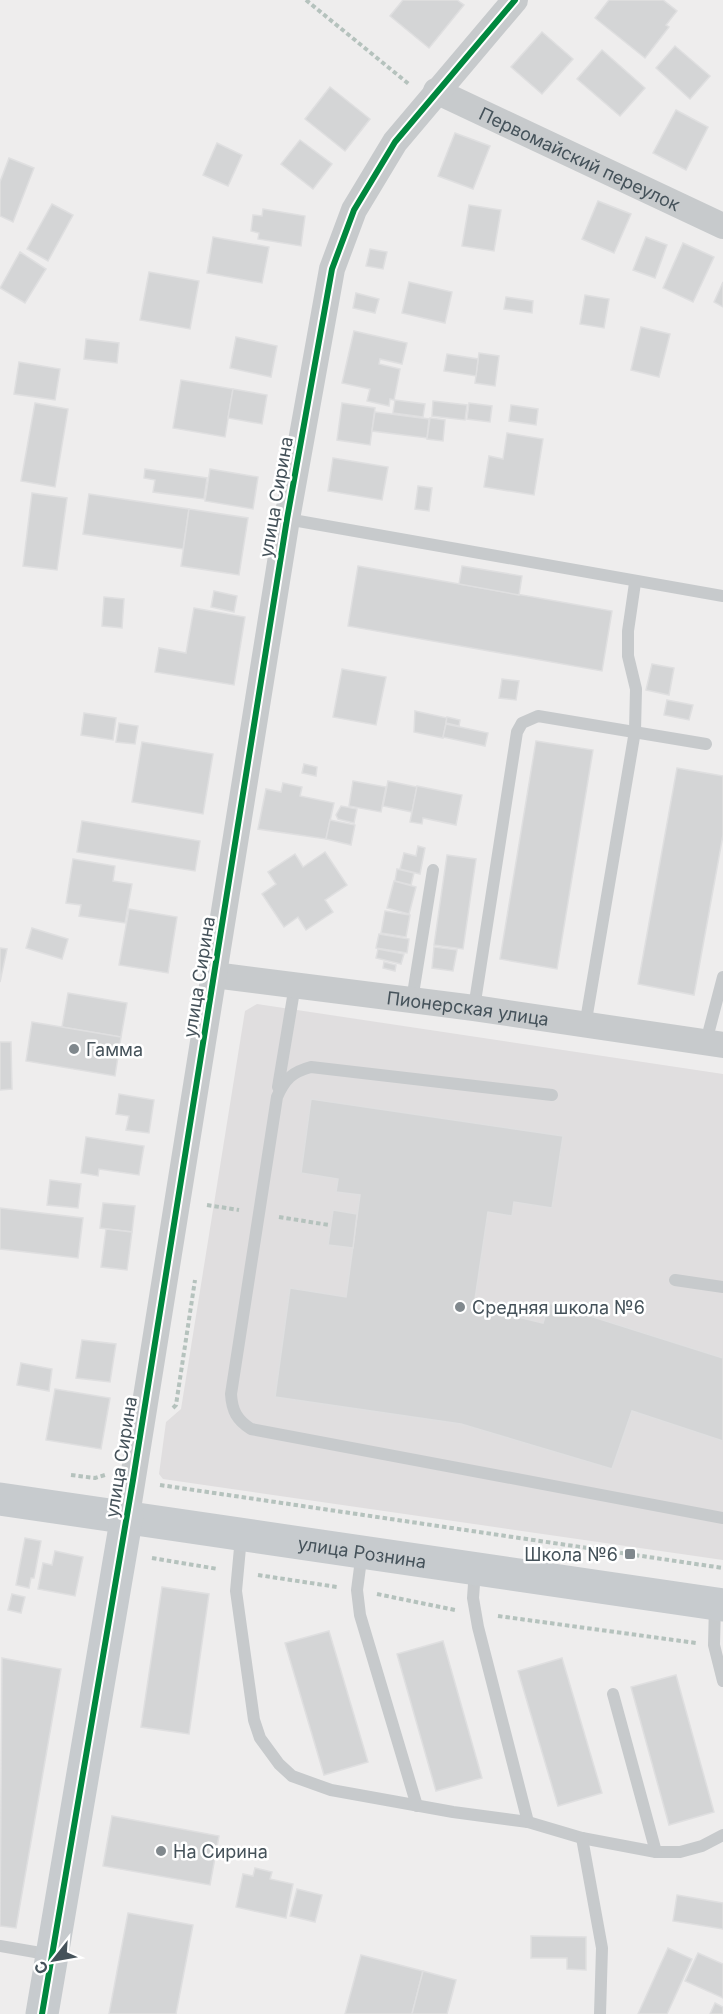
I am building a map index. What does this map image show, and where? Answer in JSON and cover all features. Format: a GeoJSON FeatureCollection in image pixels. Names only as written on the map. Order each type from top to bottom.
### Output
{"type":"FeatureCollection","features":[{"type":"Feature","properties":{"kind":"main road","name":"улица Рознина"},"geometry":{"type":"LineString","coordinates":[[0,1499],[127,1515],[475,1570],[719,1604]]}},
{"type":"Feature","properties":{"kind":"main road","name":"улица Сирина"},"geometry":{"type":"LineString","coordinates":[[42,2014],[127,1515]]}},
{"type":"Feature","properties":{"kind":"street","name":"улица Сирина"},"geometry":{"type":"LineString","coordinates":[[127,1515],[286,519],[325,307],[341,241],[373,176],[395,142],[515,0]]}},
{"type":"Feature","properties":{"kind":"street","name":"Первомайский переулок"},"geometry":{"type":"LineString","coordinates":[[436,91],[723,226]]}},
{"type":"Feature","properties":{"kind":"street","name":"Пионерская улица"},"geometry":{"type":"LineString","coordinates":[[214,975],[474,1008],[714,1043]]}},
{"type":"Feature","properties":{"kind":"lane"},"geometry":{"type":"LineString","coordinates":[[286,519],[635,583],[723,596]]}},
{"type":"Feature","properties":{"kind":"lane"},"geometry":{"type":"LineString","coordinates":[[585,1026],[635,731],[636,689],[628,656],[628,631],[635,583]]}},
{"type":"Feature","properties":{"kind":"lane"},"geometry":{"type":"LineString","coordinates":[[474,1008],[517,732],[522,723],[538,716],[706,744]]}},
{"type":"Feature","properties":{"kind":"lane"},"geometry":{"type":"LineString","coordinates":[[412,1000],[433,870]]}},
{"type":"Feature","properties":{"kind":"lane"},"geometry":{"type":"LineString","coordinates":[[714,1043],[723,977]]}},
{"type":"Feature","properties":{"kind":"lane"},"geometry":{"type":"LineString","coordinates":[[295,985],[231,1394],[232,1408],[240,1422],[251,1429],[723,1518]]}},
{"type":"Feature","properties":{"kind":"lane"},"geometry":{"type":"LineString","coordinates":[[277,1097],[284,1082],[296,1071],[311,1067],[552,1095]]}},
{"type":"Feature","properties":{"kind":"lane"},"geometry":{"type":"LineString","coordinates":[[675,1280],[723,1287]]}},
{"type":"Feature","properties":{"kind":"lane"},"geometry":{"type":"LineString","coordinates":[[242,1533],[236,1572],[254,1720],[260,1738],[269,1752],[292,1776],[309,1784],[417,1806],[528,1822],[582,1838],[656,1852],[680,1852],[702,1846],[723,1835]]}},
{"type":"Feature","properties":{"kind":"lane"},"geometry":{"type":"LineString","coordinates":[[362,1552],[357,1590],[360,1615],[417,1806]]}},
{"type":"Feature","properties":{"kind":"lane"},"geometry":{"type":"LineString","coordinates":[[475,1570],[473,1598],[476,1614],[528,1822]]}},
{"type":"Feature","properties":{"kind":"lane"},"geometry":{"type":"LineString","coordinates":[[719,1604],[714,1645],[723,1681]]}},
{"type":"Feature","properties":{"kind":"lane"},"geometry":{"type":"LineString","coordinates":[[613,1694],[656,1852]]}},
{"type":"Feature","properties":{"kind":"lane"},"geometry":{"type":"LineString","coordinates":[[582,1838],[602,1948],[600,2014]]}},
{"type":"Feature","properties":{"kind":"lane"},"geometry":{"type":"LineString","coordinates":[[0,1946],[52,1955]]}},
{"type":"Feature","properties":{"kind":"path"},"geometry":{"type":"LineString","coordinates":[[306,0],[396,75]]}},
{"type":"Feature","properties":{"kind":"path"},"geometry":{"type":"LineString","coordinates":[[153,1484],[723,1568]]}},
{"type":"Feature","properties":{"kind":"path"},"geometry":{"type":"LineString","coordinates":[[167,1560],[357,1590],[476,1614],[714,1645]]}},
{"type":"Feature","properties":{"kind":"shaded area","name":"Средняя школа №6"},"geometry":{"type":"Polygon","coordinates":[[[257,1004],[723,1074],[723,1560],[163,1479],[159,1474],[166,1422],[181,1409],[245,1011],[257,1004]]]}},
{"type":"Feature","properties":{"kind":"building"},"geometry":{"type":"Polygon","coordinates":[[[403,0],[457,0],[464,5],[429,48],[390,16],[403,0]]]}},
{"type":"Feature","properties":{"kind":"building"},"geometry":{"type":"Polygon","coordinates":[[[609,0],[663,0],[677,11],[666,25],[669,27],[645,58],[595,18],[609,0]]]}},
{"type":"Feature","properties":{"kind":"building"},"geometry":{"type":"Polygon","coordinates":[[[542,32],[573,59],[542,94],[511,67],[542,32]]]}},
{"type":"Feature","properties":{"kind":"building"},"geometry":{"type":"Polygon","coordinates":[[[675,46],[710,76],[690,99],[656,68],[675,46]]]}},
{"type":"Feature","properties":{"kind":"building"},"geometry":{"type":"Polygon","coordinates":[[[602,50],[645,88],[620,116],[577,79],[602,50]]]}},
{"type":"Feature","properties":{"kind":"building"},"geometry":{"type":"Polygon","coordinates":[[[330,87],[370,119],[345,151],[305,119],[330,87]]]}},
{"type":"Feature","properties":{"kind":"building"},"geometry":{"type":"Polygon","coordinates":[[[676,110],[708,127],[686,170],[653,153],[676,110]]]}},
{"type":"Feature","properties":{"kind":"building"},"geometry":{"type":"Polygon","coordinates":[[[455,133],[490,146],[473,189],[438,176],[455,133]]]}},
{"type":"Feature","properties":{"kind":"building"},"geometry":{"type":"Polygon","coordinates":[[[300,140],[332,164],[313,189],[281,164],[300,140]]]}},
{"type":"Feature","properties":{"kind":"building"},"geometry":{"type":"Polygon","coordinates":[[[217,143],[242,155],[228,186],[203,175],[217,143]]]}},
{"type":"Feature","properties":{"kind":"building"},"geometry":{"type":"Polygon","coordinates":[[[9,158],[34,168],[13,222],[0,216],[0,182],[9,158]]]}},
{"type":"Feature","properties":{"kind":"building"},"geometry":{"type":"Polygon","coordinates":[[[598,201],[631,214],[614,253],[582,239],[598,201]]]}},
{"type":"Feature","properties":{"kind":"building"},"geometry":{"type":"Polygon","coordinates":[[[52,204],[73,215],[48,261],[27,249],[52,204]]]}},
{"type":"Feature","properties":{"kind":"building"},"geometry":{"type":"Polygon","coordinates":[[[469,205],[501,210],[494,251],[462,246],[469,205]]]}},
{"type":"Feature","properties":{"kind":"building"},"geometry":{"type":"Polygon","coordinates":[[[263,209],[305,216],[301,246],[258,239],[259,233],[251,231],[253,215],[262,216],[263,209]]]}},
{"type":"Feature","properties":{"kind":"building"},"geometry":{"type":"Polygon","coordinates":[[[213,237],[269,247],[262,283],[207,273],[213,237]]]}},
{"type":"Feature","properties":{"kind":"building"},"geometry":{"type":"Polygon","coordinates":[[[646,237],[667,245],[655,278],[633,270],[646,237]]]}},
{"type":"Feature","properties":{"kind":"building"},"geometry":{"type":"Polygon","coordinates":[[[683,243],[714,257],[693,302],[663,288],[683,243]]]}},
{"type":"Feature","properties":{"kind":"building"},"geometry":{"type":"Polygon","coordinates":[[[370,249],[387,252],[383,269],[366,266],[370,249]]]}},
{"type":"Feature","properties":{"kind":"building"},"geometry":{"type":"Polygon","coordinates":[[[20,252],[46,269],[25,303],[0,288],[20,252]]]}},
{"type":"Feature","properties":{"kind":"building"},"geometry":{"type":"Polygon","coordinates":[[[149,272],[199,281],[190,329],[140,320],[149,272]]]}},
{"type":"Feature","properties":{"kind":"building"},"geometry":{"type":"Polygon","coordinates":[[[409,282],[452,292],[445,323],[402,313],[409,282]]]}},
{"type":"Feature","properties":{"kind":"building"},"geometry":{"type":"Polygon","coordinates":[[[723,282],[723,307],[714,302],[723,282]]]}},
{"type":"Feature","properties":{"kind":"building"},"geometry":{"type":"Polygon","coordinates":[[[356,293],[379,299],[375,313],[353,308],[356,293]]]}},
{"type":"Feature","properties":{"kind":"building"},"geometry":{"type":"Polygon","coordinates":[[[585,295],[609,299],[604,328],[580,324],[585,295]]]}},
{"type":"Feature","properties":{"kind":"building"},"geometry":{"type":"Polygon","coordinates":[[[506,297],[533,301],[532,313],[504,309],[506,297]]]}},
{"type":"Feature","properties":{"kind":"building"},"geometry":{"type":"Polygon","coordinates":[[[641,327],[670,334],[659,377],[631,370],[641,327]]]}},
{"type":"Feature","properties":{"kind":"building"},"geometry":{"type":"Polygon","coordinates":[[[354,331],[407,343],[402,364],[380,359],[379,364],[400,369],[394,400],[390,399],[389,406],[367,401],[370,389],[342,383],[354,331]]]}},
{"type":"Feature","properties":{"kind":"building"},"geometry":{"type":"Polygon","coordinates":[[[236,337],[277,346],[271,377],[230,368],[236,337]]]}},
{"type":"Feature","properties":{"kind":"building"},"geometry":{"type":"Polygon","coordinates":[[[86,339],[119,343],[117,363],[84,359],[86,339]]]}},
{"type":"Feature","properties":{"kind":"building"},"geometry":{"type":"Polygon","coordinates":[[[479,353],[499,356],[495,386],[475,383],[479,353]]]}},
{"type":"Feature","properties":{"kind":"building"},"geometry":{"type":"Polygon","coordinates":[[[447,354],[478,359],[476,376],[444,371],[447,354]]]}},
{"type":"Feature","properties":{"kind":"building"},"geometry":{"type":"Polygon","coordinates":[[[19,362],[60,369],[55,400],[14,394],[19,362]]]}},
{"type":"Feature","properties":{"kind":"building"},"geometry":{"type":"Polygon","coordinates":[[[181,380],[233,389],[225,437],[173,428],[181,380]]]}},
{"type":"Feature","properties":{"kind":"building"},"geometry":{"type":"Polygon","coordinates":[[[233,389],[267,395],[262,424],[228,418],[233,389]]]}},
{"type":"Feature","properties":{"kind":"building"},"geometry":{"type":"Polygon","coordinates":[[[395,400],[425,404],[423,417],[393,413],[395,400]]]}},
{"type":"Feature","properties":{"kind":"building"},"geometry":{"type":"Polygon","coordinates":[[[433,401],[467,405],[465,420],[432,416],[433,401]]]}},
{"type":"Feature","properties":{"kind":"building"},"geometry":{"type":"Polygon","coordinates":[[[35,403],[68,409],[55,487],[21,481],[35,403]]]}},
{"type":"Feature","properties":{"kind":"building"},"geometry":{"type":"Polygon","coordinates":[[[342,403],[375,408],[370,445],[337,440],[342,403]]]}},
{"type":"Feature","properties":{"kind":"building"},"geometry":{"type":"Polygon","coordinates":[[[469,403],[492,406],[490,422],[467,419],[469,403]]]}},
{"type":"Feature","properties":{"kind":"building"},"geometry":{"type":"Polygon","coordinates":[[[511,405],[538,409],[536,425],[509,421],[511,405]]]}},
{"type":"Feature","properties":{"kind":"building"},"geometry":{"type":"Polygon","coordinates":[[[375,412],[429,419],[427,438],[372,431],[375,412]]]}},
{"type":"Feature","properties":{"kind":"building"},"geometry":{"type":"Polygon","coordinates":[[[430,418],[445,420],[443,441],[427,439],[430,418]]]}},
{"type":"Feature","properties":{"kind":"building"},"geometry":{"type":"Polygon","coordinates":[[[507,433],[543,439],[534,495],[484,487],[489,456],[503,459],[507,433]]]}},
{"type":"Feature","properties":{"kind":"building"},"geometry":{"type":"Polygon","coordinates":[[[333,458],[388,467],[382,500],[328,491],[333,458]]]}},
{"type":"Feature","properties":{"kind":"building"},"geometry":{"type":"Polygon","coordinates":[[[145,469],[207,478],[204,499],[153,492],[155,480],[144,478],[145,469]]]}},
{"type":"Feature","properties":{"kind":"building"},"geometry":{"type":"Polygon","coordinates":[[[210,469],[258,477],[253,509],[205,501],[210,469]]]}},
{"type":"Feature","properties":{"kind":"building"},"geometry":{"type":"Polygon","coordinates":[[[418,486],[432,488],[429,511],[415,509],[418,486]]]}},
{"type":"Feature","properties":{"kind":"building"},"geometry":{"type":"Polygon","coordinates":[[[32,493],[67,498],[57,570],[23,566],[32,493]]]}},
{"type":"Feature","properties":{"kind":"building"},"geometry":{"type":"Polygon","coordinates":[[[89,494],[189,509],[183,549],[83,534],[89,494]]]}},
{"type":"Feature","properties":{"kind":"building"},"geometry":{"type":"Polygon","coordinates":[[[189,509],[248,518],[239,575],[181,566],[189,509]]]}},
{"type":"Feature","properties":{"kind":"building"},"geometry":{"type":"Polygon","coordinates":[[[358,566],[612,611],[602,671],[348,626],[358,566]]]}},
{"type":"Feature","properties":{"kind":"building"},"geometry":{"type":"Polygon","coordinates":[[[462,566],[522,576],[519,595],[459,584],[462,566]]]}},
{"type":"Feature","properties":{"kind":"building"},"geometry":{"type":"Polygon","coordinates":[[[214,591],[237,596],[234,612],[211,607],[214,591]]]}},
{"type":"Feature","properties":{"kind":"building"},"geometry":{"type":"Polygon","coordinates":[[[104,597],[124,599],[122,628],[102,626],[104,597]]]}},
{"type":"Feature","properties":{"kind":"building"},"geometry":{"type":"Polygon","coordinates":[[[194,608],[245,617],[234,685],[155,672],[159,648],[186,653],[194,608]]]}},
{"type":"Feature","properties":{"kind":"building"},"geometry":{"type":"Polygon","coordinates":[[[652,664],[674,668],[669,695],[646,690],[652,664]]]}},
{"type":"Feature","properties":{"kind":"building"},"geometry":{"type":"Polygon","coordinates":[[[342,669],[386,677],[376,725],[333,717],[342,669]]]}},
{"type":"Feature","properties":{"kind":"building"},"geometry":{"type":"Polygon","coordinates":[[[502,679],[519,681],[516,700],[499,698],[502,679]]]}},
{"type":"Feature","properties":{"kind":"building"},"geometry":{"type":"Polygon","coordinates":[[[667,700],[693,705],[689,720],[664,715],[667,700]]]}},
{"type":"Feature","properties":{"kind":"building"},"geometry":{"type":"Polygon","coordinates":[[[415,711],[447,718],[443,738],[414,732],[415,711]]]}},
{"type":"Feature","properties":{"kind":"building"},"geometry":{"type":"Polygon","coordinates":[[[84,713],[116,718],[113,740],[81,735],[84,713]]]}},
{"type":"Feature","properties":{"kind":"building"},"geometry":{"type":"Polygon","coordinates":[[[447,717],[460,720],[459,726],[446,723],[447,717]]]}},
{"type":"Feature","properties":{"kind":"building"},"geometry":{"type":"Polygon","coordinates":[[[119,723],[138,726],[135,744],[116,742],[119,723]]]}},
{"type":"Feature","properties":{"kind":"building"},"geometry":{"type":"Polygon","coordinates":[[[446,724],[488,733],[485,746],[443,737],[446,724]]]}},
{"type":"Feature","properties":{"kind":"building"},"geometry":{"type":"Polygon","coordinates":[[[536,741],[593,750],[557,969],[500,959],[536,741]]]}},
{"type":"Feature","properties":{"kind":"building"},"geometry":{"type":"Polygon","coordinates":[[[142,742],[213,754],[203,814],[132,802],[142,742]]]}},
{"type":"Feature","properties":{"kind":"building"},"geometry":{"type":"Polygon","coordinates":[[[304,764],[317,767],[316,776],[302,773],[304,764]]]}},
{"type":"Feature","properties":{"kind":"building"},"geometry":{"type":"Polygon","coordinates":[[[677,768],[723,776],[723,835],[694,995],[638,984],[677,768]]]}},
{"type":"Feature","properties":{"kind":"building"},"geometry":{"type":"Polygon","coordinates":[[[353,781],[386,787],[381,812],[349,806],[353,781]]]}},
{"type":"Feature","properties":{"kind":"building"},"geometry":{"type":"Polygon","coordinates":[[[388,781],[417,787],[412,812],[383,806],[388,781]]]}},
{"type":"Feature","properties":{"kind":"building"},"geometry":{"type":"Polygon","coordinates":[[[283,783],[302,787],[300,796],[334,803],[326,839],[258,829],[266,789],[281,792],[283,783]]]}},
{"type":"Feature","properties":{"kind":"building"},"geometry":{"type":"Polygon","coordinates":[[[417,786],[462,795],[456,825],[423,818],[422,824],[410,822],[417,786]]]}},
{"type":"Feature","properties":{"kind":"building"},"geometry":{"type":"Polygon","coordinates":[[[341,806],[357,809],[354,823],[338,819],[336,815],[341,806]]]}},
{"type":"Feature","properties":{"kind":"building"},"geometry":{"type":"Polygon","coordinates":[[[330,820],[355,825],[351,845],[326,839],[330,820]]]}},
{"type":"Feature","properties":{"kind":"building"},"geometry":{"type":"Polygon","coordinates":[[[82,821],[200,841],[195,871],[77,852],[82,821]]]}},
{"type":"Feature","properties":{"kind":"building"},"geometry":{"type":"Polygon","coordinates":[[[418,846],[425,848],[420,874],[400,869],[404,853],[416,856],[418,846]]]}},
{"type":"Feature","properties":{"kind":"building"},"geometry":{"type":"Polygon","coordinates":[[[325,852],[347,885],[325,900],[333,912],[306,930],[298,917],[284,927],[262,894],[276,884],[268,872],[295,854],[303,867],[325,852]]]}},
{"type":"Feature","properties":{"kind":"building"},"geometry":{"type":"Polygon","coordinates":[[[447,855],[476,859],[463,949],[434,945],[447,855]]]}},
{"type":"Feature","properties":{"kind":"building"},"geometry":{"type":"Polygon","coordinates":[[[73,859],[115,866],[113,881],[132,884],[125,923],[79,916],[81,905],[66,903],[73,859]]]}},
{"type":"Feature","properties":{"kind":"building"},"geometry":{"type":"Polygon","coordinates":[[[397,869],[414,873],[411,885],[395,881],[397,869]]]}},
{"type":"Feature","properties":{"kind":"building"},"geometry":{"type":"Polygon","coordinates":[[[394,881],[416,887],[409,914],[387,908],[394,881]]]}},
{"type":"Feature","properties":{"kind":"building"},"geometry":{"type":"Polygon","coordinates":[[[129,909],[177,917],[168,973],[119,965],[129,909]]]}},
{"type":"Feature","properties":{"kind":"building"},"geometry":{"type":"Polygon","coordinates":[[[385,911],[410,915],[406,937],[381,933],[385,911]]]}},
{"type":"Feature","properties":{"kind":"building"},"geometry":{"type":"Polygon","coordinates":[[[32,928],[68,939],[62,959],[26,948],[32,928]]]}},
{"type":"Feature","properties":{"kind":"building"},"geometry":{"type":"Polygon","coordinates":[[[379,934],[409,939],[407,953],[376,948],[379,934]]]}},
{"type":"Feature","properties":{"kind":"building"},"geometry":{"type":"Polygon","coordinates":[[[434,947],[457,950],[453,971],[432,968],[434,947]]]}},
{"type":"Feature","properties":{"kind":"building"},"geometry":{"type":"Polygon","coordinates":[[[0,948],[7,949],[0,982],[0,948]]]}},
{"type":"Feature","properties":{"kind":"building"},"geometry":{"type":"Polygon","coordinates":[[[378,949],[404,954],[401,964],[376,958],[378,949]]]}},
{"type":"Feature","properties":{"kind":"building"},"geometry":{"type":"Polygon","coordinates":[[[384,962],[396,965],[395,971],[383,968],[384,962]]]}},
{"type":"Feature","properties":{"kind":"building"},"geometry":{"type":"Polygon","coordinates":[[[68,993],[127,1003],[121,1037],[62,1027],[68,993]]]}},
{"type":"Feature","properties":{"kind":"building","name":"Гамма"},"geometry":{"type":"Polygon","coordinates":[[[32,1022],[121,1037],[115,1076],[26,1061],[32,1022]]]}},
{"type":"Feature","properties":{"kind":"building"},"geometry":{"type":"Polygon","coordinates":[[[0,1042],[11,1042],[12,1089],[0,1090],[0,1042]]]}},
{"type":"Feature","properties":{"kind":"building"},"geometry":{"type":"Polygon","coordinates":[[[119,1094],[154,1100],[149,1133],[126,1130],[129,1116],[116,1114],[119,1094]]]}},
{"type":"Feature","properties":{"kind":"building"},"geometry":{"type":"Polygon","coordinates":[[[311,1099],[563,1136],[552,1208],[514,1202],[512,1216],[488,1212],[474,1306],[543,1323],[549,1303],[723,1358],[723,1441],[632,1411],[612,1469],[461,1424],[275,1397],[290,1288],[346,1297],[360,1195],[336,1192],[338,1179],[301,1173],[311,1099]]]}},
{"type":"Feature","properties":{"kind":"building"},"geometry":{"type":"Polygon","coordinates":[[[86,1137],[144,1146],[139,1175],[99,1169],[98,1176],[81,1173],[86,1137]]]}},
{"type":"Feature","properties":{"kind":"building"},"geometry":{"type":"Polygon","coordinates":[[[50,1180],[81,1184],[78,1208],[47,1205],[50,1180]]]}},
{"type":"Feature","properties":{"kind":"building"},"geometry":{"type":"Polygon","coordinates":[[[103,1203],[135,1206],[132,1232],[100,1228],[103,1203]]]}},
{"type":"Feature","properties":{"kind":"building"},"geometry":{"type":"Polygon","coordinates":[[[0,1208],[83,1218],[78,1258],[0,1249],[0,1208]]]}},
{"type":"Feature","properties":{"kind":"building"},"geometry":{"type":"Polygon","coordinates":[[[333,1210],[357,1214],[353,1248],[328,1245],[333,1210]]]}},
{"type":"Feature","properties":{"kind":"building"},"geometry":{"type":"Polygon","coordinates":[[[106,1229],[132,1232],[127,1270],[101,1267],[106,1229]]]}},
{"type":"Feature","properties":{"kind":"building"},"geometry":{"type":"Polygon","coordinates":[[[82,1340],[116,1344],[110,1382],[76,1378],[82,1340]]]}},
{"type":"Feature","properties":{"kind":"building"},"geometry":{"type":"Polygon","coordinates":[[[21,1363],[52,1369],[49,1391],[17,1385],[21,1363]]]}},
{"type":"Feature","properties":{"kind":"building"},"geometry":{"type":"Polygon","coordinates":[[[55,1389],[110,1398],[101,1449],[46,1440],[55,1389]]]}},
{"type":"Feature","properties":{"kind":"building"},"geometry":{"type":"Polygon","coordinates":[[[25,1538],[41,1541],[34,1578],[31,1578],[29,1588],[16,1585],[25,1538]]]}},
{"type":"Feature","properties":{"kind":"building"},"geometry":{"type":"Polygon","coordinates":[[[55,1551],[83,1557],[75,1596],[38,1589],[43,1563],[52,1565],[55,1551]]]}},
{"type":"Feature","properties":{"kind":"building"},"geometry":{"type":"Polygon","coordinates":[[[162,1587],[209,1594],[189,1734],[141,1727],[162,1587]]]}},
{"type":"Feature","properties":{"kind":"building"},"geometry":{"type":"Polygon","coordinates":[[[12,1594],[25,1597],[21,1613],[8,1610],[12,1594]]]}},
{"type":"Feature","properties":{"kind":"building"},"geometry":{"type":"Polygon","coordinates":[[[329,1631],[368,1762],[324,1775],[285,1643],[329,1631]]]}},
{"type":"Feature","properties":{"kind":"building"},"geometry":{"type":"Polygon","coordinates":[[[443,1641],[482,1778],[436,1791],[397,1654],[443,1641]]]}},
{"type":"Feature","properties":{"kind":"building"},"geometry":{"type":"Polygon","coordinates":[[[2,1658],[61,1669],[16,1928],[0,1926],[2,1658]]]}},
{"type":"Feature","properties":{"kind":"building"},"geometry":{"type":"Polygon","coordinates":[[[562,1658],[602,1793],[558,1806],[518,1671],[562,1658]]]}},
{"type":"Feature","properties":{"kind":"building"},"geometry":{"type":"Polygon","coordinates":[[[676,1675],[714,1812],[669,1825],[631,1687],[676,1675]]]}},
{"type":"Feature","properties":{"kind":"building","name":"На Сирина"},"geometry":{"type":"Polygon","coordinates":[[[112,1816],[219,1836],[210,1885],[103,1866],[112,1816]]]}},
{"type":"Feature","properties":{"kind":"building"},"geometry":{"type":"Polygon","coordinates":[[[255,1868],[272,1872],[270,1879],[293,1884],[286,1918],[236,1907],[243,1874],[253,1876],[255,1868]]]}},
{"type":"Feature","properties":{"kind":"building"},"geometry":{"type":"Polygon","coordinates":[[[297,1889],[322,1895],[315,1922],[290,1916],[297,1889]]]}},
{"type":"Feature","properties":{"kind":"building"},"geometry":{"type":"Polygon","coordinates":[[[677,1895],[723,1903],[723,1929],[673,1921],[677,1895]]]}},
{"type":"Feature","properties":{"kind":"building"},"geometry":{"type":"Polygon","coordinates":[[[128,1913],[193,1925],[176,2014],[109,2014],[128,1913]]]}},
{"type":"Feature","properties":{"kind":"building"},"geometry":{"type":"Polygon","coordinates":[[[531,1936],[586,1937],[586,1970],[567,1969],[567,1958],[531,1958],[531,1936]]]}},
{"type":"Feature","properties":{"kind":"building"},"geometry":{"type":"Polygon","coordinates":[[[668,1948],[692,1959],[667,2014],[638,2014],[668,1948]]]}},
{"type":"Feature","properties":{"kind":"building"},"geometry":{"type":"Polygon","coordinates":[[[698,1953],[723,1964],[723,1998],[685,1981],[698,1953]]]}},
{"type":"Feature","properties":{"kind":"building"},"geometry":{"type":"Polygon","coordinates":[[[361,1955],[423,1971],[412,2014],[345,2014],[361,1955]]]}},
{"type":"Feature","properties":{"kind":"building"},"geometry":{"type":"Polygon","coordinates":[[[423,1971],[456,1980],[447,2014],[412,2014],[423,1971]]]}},
{"type":"Feature","properties":{"kind":"building"},"geometry":{"type":"Polygon","coordinates":[[[715,2003],[723,2007],[723,2014],[710,2014],[715,2003]]]}},
{"type":"Feature","properties":{"kind":"cycle path"},"geometry":{"type":"LineString","coordinates":[[42,2014],[133,1480],[287,519],[332,269],[354,210],[395,142],[515,0]]}},
{"type":"Feature","properties":{"kind":"place","name":"Гамма"},"geometry":{"type":"Point","coordinates":[74,1049]}},
{"type":"Feature","properties":{"kind":"place","name":"Средняя школа №6"},"geometry":{"type":"Point","coordinates":[460,1307]}},
{"type":"Feature","properties":{"kind":"place","name":"Школа №6"},"geometry":{"type":"Point","coordinates":[630,1554]}},
{"type":"Feature","properties":{"kind":"place","name":"На Сирина"},"geometry":{"type":"Point","coordinates":[161,1851]}}]}
